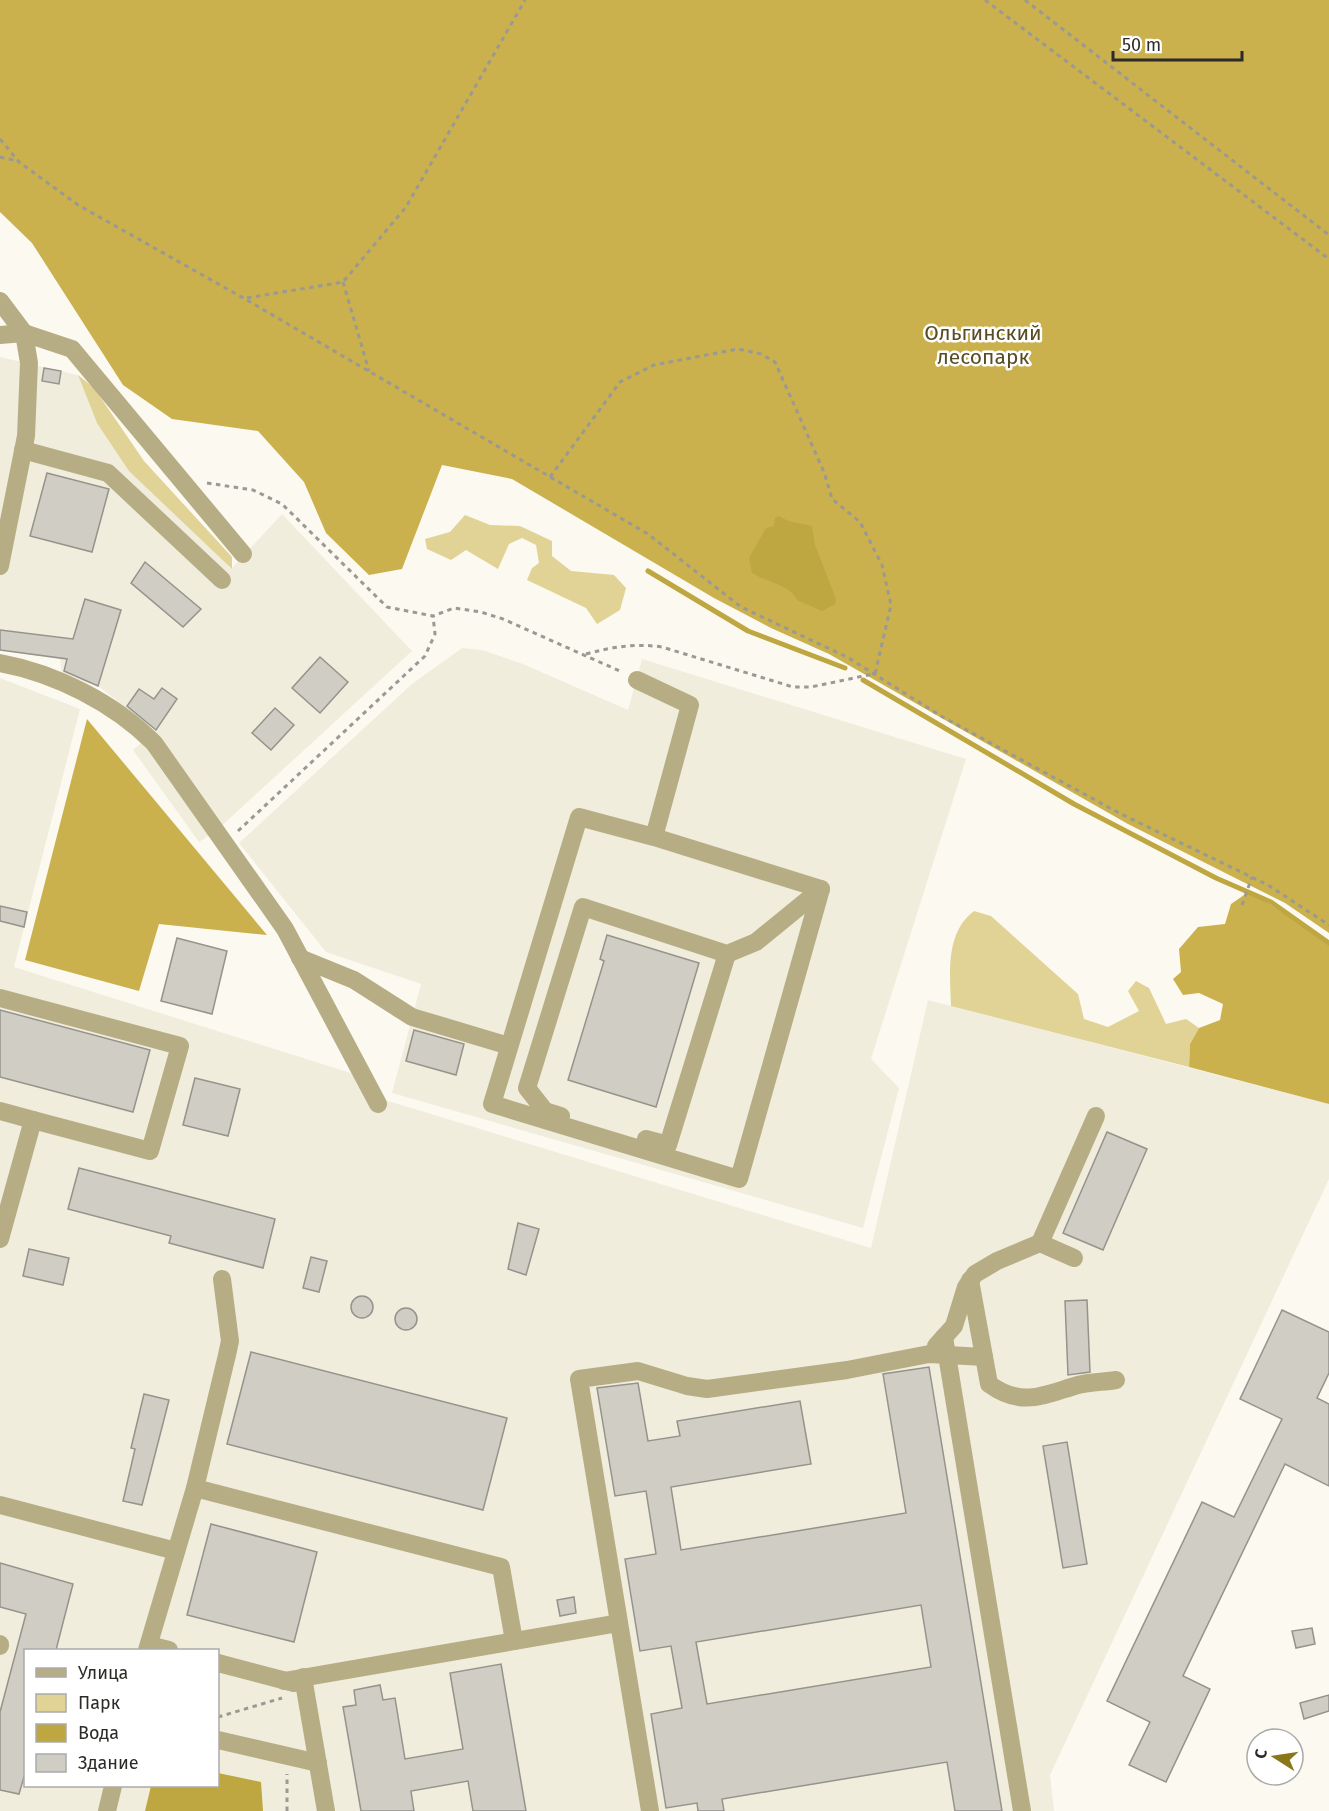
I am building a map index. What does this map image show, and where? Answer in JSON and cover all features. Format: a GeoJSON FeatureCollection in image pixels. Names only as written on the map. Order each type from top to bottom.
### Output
{"type":"FeatureCollection","features":[{"type":"Feature","properties":{"kind":"lane"},"geometry":{"type":"LineString","coordinates":[[0,301],[24,333],[29,363],[26,386],[28,422],[0,566]]}},
{"type":"Feature","properties":{"kind":"lane"},"geometry":{"type":"LineString","coordinates":[[0,335],[24,333],[72,348],[243,554]]}},
{"type":"Feature","properties":{"kind":"lane"},"geometry":{"type":"LineString","coordinates":[[23,450],[108,472],[222,580]]}},
{"type":"Feature","properties":{"kind":"lane"},"geometry":{"type":"LineString","coordinates":[[0,663],[30,670],[101,703],[136,725],[154,743],[285,929],[378,1104]]}},
{"type":"Feature","properties":{"kind":"lane"},"geometry":{"type":"LineString","coordinates":[[634,678],[690,705],[654,837]]}},
{"type":"Feature","properties":{"kind":"lane"},"geometry":{"type":"LineString","coordinates":[[579,817],[654,837],[821,889],[739,1179],[492,1104],[579,817]]}},
{"type":"Feature","properties":{"kind":"lane"},"geometry":{"type":"LineString","coordinates":[[727,954],[668,1145],[544,1111],[526,1088],[583,907],[727,954],[756,942],[821,889]]}},
{"type":"Feature","properties":{"kind":"lane"},"geometry":{"type":"LineString","coordinates":[[300,957],[354,980],[412,1017],[509,1046]]}},
{"type":"Feature","properties":{"kind":"lane"},"geometry":{"type":"LineString","coordinates":[[0,998],[180,1046],[150,1151],[0,1111]]}},
{"type":"Feature","properties":{"kind":"lane"},"geometry":{"type":"LineString","coordinates":[[929,1354],[954,1326],[970,1280],[997,1261],[1040,1243],[1096,1116]]}},
{"type":"Feature","properties":{"kind":"lane"},"geometry":{"type":"LineString","coordinates":[[0,1239],[6,1194],[33,1120]]}},
{"type":"Feature","properties":{"kind":"lane"},"geometry":{"type":"LineString","coordinates":[[1040,1243],[1074,1258]]}},
{"type":"Feature","properties":{"kind":"lane"},"geometry":{"type":"LineString","coordinates":[[148,1648],[195,1488],[230,1341],[222,1279]]}},
{"type":"Feature","properties":{"kind":"lane"},"geometry":{"type":"LineString","coordinates":[[970,1280],[988,1384],[1002,1394],[1035,1398],[1080,1384],[1116,1380]]}},
{"type":"Feature","properties":{"kind":"lane"},"geometry":{"type":"LineString","coordinates":[[944,1337],[1022,1811]]}},
{"type":"Feature","properties":{"kind":"lane"},"geometry":{"type":"LineString","coordinates":[[650,1811],[579,1379],[638,1371],[687,1386],[718,1388],[847,1370],[929,1354],[984,1357]]}},
{"type":"Feature","properties":{"kind":"lane"},"geometry":{"type":"LineString","coordinates":[[195,1488],[501,1567],[514,1641]]}},
{"type":"Feature","properties":{"kind":"lane"},"geometry":{"type":"LineString","coordinates":[[0,1505],[176,1551]]}},
{"type":"Feature","properties":{"kind":"lane"},"geometry":{"type":"LineString","coordinates":[[219,1663],[284,1681],[304,1682],[619,1623]]}},
{"type":"Feature","properties":{"kind":"lane"},"geometry":{"type":"LineString","coordinates":[[304,1682],[326,1811]]}},
{"type":"Feature","properties":{"kind":"lane"},"geometry":{"type":"LineString","coordinates":[[219,1740],[318,1763]]}},
{"type":"Feature","properties":{"kind":"lane"},"geometry":{"type":"LineString","coordinates":[[106,1811],[112,1787]]}},
{"type":"Feature","properties":{"kind":"path"},"geometry":{"type":"LineString","coordinates":[[245,298],[343,282],[406,207],[525,0]]}},
{"type":"Feature","properties":{"kind":"path"},"geometry":{"type":"LineString","coordinates":[[985,0],[1329,259]]}},
{"type":"Feature","properties":{"kind":"path"},"geometry":{"type":"LineString","coordinates":[[1025,0],[1329,235]]}},
{"type":"Feature","properties":{"kind":"path"},"geometry":{"type":"LineString","coordinates":[[0,140],[20,162],[78,205],[245,298],[369,373],[648,534],[741,607],[847,657],[941,716],[1098,801],[1252,877],[1329,925]]}},
{"type":"Feature","properties":{"kind":"path"},"geometry":{"type":"LineString","coordinates":[[0,157],[20,162]]}},
{"type":"Feature","properties":{"kind":"path"},"geometry":{"type":"LineString","coordinates":[[343,282],[369,373]]}},
{"type":"Feature","properties":{"kind":"path"},"geometry":{"type":"LineString","coordinates":[[550,477],[620,382],[654,365],[738,349],[761,354],[775,362],[824,472],[832,500],[860,522],[882,565],[891,605],[875,674]]}},
{"type":"Feature","properties":{"kind":"path"},"geometry":{"type":"LineString","coordinates":[[178,478],[253,490],[282,504],[387,607],[433,616],[454,608],[473,610],[503,619],[634,678]]}},
{"type":"Feature","properties":{"kind":"path"},"geometry":{"type":"LineString","coordinates":[[224,843],[425,656],[435,634],[433,616]]}},
{"type":"Feature","properties":{"kind":"path"},"geometry":{"type":"LineString","coordinates":[[585,654],[616,646],[642,644],[663,647],[794,687],[811,687],[875,674]]}},
{"type":"Feature","properties":{"kind":"path"},"geometry":{"type":"LineString","coordinates":[[1242,905],[1252,877]]}},
{"type":"Feature","properties":{"kind":"path"},"geometry":{"type":"LineString","coordinates":[[219,1718],[281,1698],[304,1682]]}},
{"type":"Feature","properties":{"kind":"path"},"geometry":{"type":"LineString","coordinates":[[287,1756],[287,1811]]}},
{"type":"Feature","properties":{"kind":"shaded area"},"geometry":{"type":"Polygon","coordinates":[[[0,357],[78,375],[97,423],[231,569],[282,514],[412,651],[216,831],[199,842],[133,750],[155,730],[98,686],[62,675],[60,659],[0,650],[0,357]]]}},
{"type":"Feature","properties":{"kind":"shaded area"},"geometry":{"type":"Polygon","coordinates":[[[462,648],[482,650],[523,664],[628,710],[642,659],[966,759],[871,1059],[899,1088],[863,1228],[392,1093],[421,984],[326,952],[239,843],[412,684],[462,648]]]}},
{"type":"Feature","properties":{"kind":"shaded area"},"geometry":{"type":"Polygon","coordinates":[[[0,678],[80,709],[14,967],[354,1074],[385,1100],[871,1248],[928,1000],[1329,1104],[1329,1179],[1050,1775],[1054,1811],[0,1811],[0,678]]]}},
{"type":"Feature","properties":{"kind":"green space","name":"Ольгинский лесопарк"},"geometry":{"type":"Polygon","coordinates":[[[0,0],[1329,0],[1329,933],[1285,903],[1128,824],[829,654],[771,628],[714,598],[512,479],[442,465],[402,569],[369,575],[326,533],[304,482],[258,431],[172,419],[123,385],[32,243],[0,212],[0,0]]]}},
{"type":"Feature","properties":{"kind":"green space"},"geometry":{"type":"Polygon","coordinates":[[[78,375],[94,388],[144,461],[232,557],[232,569],[129,471],[97,423],[78,375]]]}},
{"type":"Feature","properties":{"kind":"green space"},"geometry":{"type":"Polygon","coordinates":[[[465,515],[490,525],[520,526],[552,541],[552,556],[571,571],[614,575],[626,588],[620,610],[597,624],[586,608],[527,580],[532,568],[539,563],[536,545],[522,538],[509,544],[498,569],[466,550],[451,560],[427,549],[425,539],[450,532],[465,515]]]}},
{"type":"Feature","properties":{"kind":"green space"},"geometry":{"type":"Polygon","coordinates":[[[87,719],[267,935],[159,924],[139,991],[25,960],[87,719]]]}},
{"type":"Feature","properties":{"kind":"green space"},"geometry":{"type":"Polygon","coordinates":[[[1250,891],[1329,943],[1329,1104],[1189,1067],[1190,1044],[1199,1028],[1220,1020],[1223,1004],[1199,993],[1183,995],[1173,979],[1181,972],[1179,949],[1198,927],[1225,924],[1231,904],[1250,891]]]}},
{"type":"Feature","properties":{"kind":"green space"},"geometry":{"type":"Polygon","coordinates":[[[974,911],[991,916],[1078,994],[1084,1019],[1108,1027],[1139,1011],[1128,991],[1136,981],[1149,988],[1166,1024],[1186,1019],[1199,1028],[1190,1044],[1189,1067],[951,1006],[951,954],[958,930],[974,911]]]}},
{"type":"Feature","properties":{"kind":"water"},"geometry":{"type":"Polygon","coordinates":[[[779,516],[812,526],[815,545],[836,599],[835,604],[822,611],[797,600],[783,587],[752,573],[749,558],[766,528],[774,526],[775,518],[779,516]]]}},
{"type":"Feature","properties":{"kind":"water"},"geometry":{"type":"Polygon","coordinates":[[[219,1773],[261,1782],[263,1811],[145,1811],[151,1787],[219,1787],[219,1773]]]}},
{"type":"Feature","properties":{"kind":"building"},"geometry":{"type":"Polygon","coordinates":[[[44,368],[61,371],[59,384],[42,381],[44,368]]]}},
{"type":"Feature","properties":{"kind":"building"},"geometry":{"type":"Polygon","coordinates":[[[47,473],[109,489],[92,552],[30,536],[47,473]]]}},
{"type":"Feature","properties":{"kind":"building"},"geometry":{"type":"Polygon","coordinates":[[[145,562],[201,609],[183,627],[131,583],[145,562]]]}},
{"type":"Feature","properties":{"kind":"building"},"geometry":{"type":"Polygon","coordinates":[[[85,599],[121,610],[98,686],[64,671],[67,659],[0,650],[0,630],[73,639],[85,599]]]}},
{"type":"Feature","properties":{"kind":"building"},"geometry":{"type":"Polygon","coordinates":[[[320,657],[348,682],[320,713],[292,688],[320,657]]]}},
{"type":"Feature","properties":{"kind":"building"},"geometry":{"type":"Polygon","coordinates":[[[162,688],[177,699],[156,730],[127,706],[139,689],[154,699],[162,688]]]}},
{"type":"Feature","properties":{"kind":"building"},"geometry":{"type":"Polygon","coordinates":[[[275,708],[294,725],[271,750],[252,733],[275,708]]]}},
{"type":"Feature","properties":{"kind":"building"},"geometry":{"type":"Polygon","coordinates":[[[0,906],[27,912],[24,927],[0,921],[0,906]]]}},
{"type":"Feature","properties":{"kind":"building"},"geometry":{"type":"Polygon","coordinates":[[[607,935],[699,963],[656,1107],[568,1080],[604,961],[600,959],[607,935]]]}},
{"type":"Feature","properties":{"kind":"building"},"geometry":{"type":"Polygon","coordinates":[[[177,938],[227,951],[212,1014],[161,1001],[177,938]]]}},
{"type":"Feature","properties":{"kind":"building"},"geometry":{"type":"Polygon","coordinates":[[[0,1010],[150,1050],[133,1112],[0,1077],[0,1010]]]}},
{"type":"Feature","properties":{"kind":"building"},"geometry":{"type":"Polygon","coordinates":[[[414,1030],[464,1044],[456,1075],[406,1061],[414,1030]]]}},
{"type":"Feature","properties":{"kind":"building"},"geometry":{"type":"Polygon","coordinates":[[[195,1078],[240,1089],[228,1136],[183,1125],[195,1078]]]}},
{"type":"Feature","properties":{"kind":"building"},"geometry":{"type":"Polygon","coordinates":[[[1107,1132],[1147,1149],[1103,1250],[1063,1233],[1107,1132]]]}},
{"type":"Feature","properties":{"kind":"building"},"geometry":{"type":"Polygon","coordinates":[[[79,1168],[275,1219],[263,1268],[169,1243],[171,1236],[68,1209],[79,1168]]]}},
{"type":"Feature","properties":{"kind":"building"},"geometry":{"type":"Polygon","coordinates":[[[518,1223],[539,1229],[526,1275],[508,1269],[518,1223]]]}},
{"type":"Feature","properties":{"kind":"building"},"geometry":{"type":"Polygon","coordinates":[[[29,1249],[69,1258],[63,1285],[23,1276],[29,1249]]]}},
{"type":"Feature","properties":{"kind":"building"},"geometry":{"type":"Polygon","coordinates":[[[311,1257],[327,1261],[319,1292],[303,1288],[311,1257]]]}},
{"type":"Feature","properties":{"kind":"building"},"geometry":{"type":"Polygon","coordinates":[[[362,1296],[370,1299],[373,1307],[370,1315],[362,1318],[354,1315],[351,1307],[354,1299],[362,1296]]]}},
{"type":"Feature","properties":{"kind":"building"},"geometry":{"type":"Polygon","coordinates":[[[1087,1300],[1090,1372],[1068,1375],[1065,1301],[1087,1300]]]}},
{"type":"Feature","properties":{"kind":"building"},"geometry":{"type":"Polygon","coordinates":[[[406,1308],[414,1311],[417,1319],[414,1327],[406,1330],[398,1327],[395,1319],[398,1311],[406,1308]]]}},
{"type":"Feature","properties":{"kind":"building"},"geometry":{"type":"Polygon","coordinates":[[[1282,1310],[1329,1332],[1329,1373],[1317,1398],[1329,1404],[1329,1486],[1285,1464],[1183,1676],[1210,1689],[1166,1782],[1129,1765],[1150,1722],[1107,1701],[1202,1502],[1234,1517],[1282,1419],[1240,1399],[1282,1310]]]}},
{"type":"Feature","properties":{"kind":"building"},"geometry":{"type":"Polygon","coordinates":[[[251,1352],[507,1418],[483,1510],[227,1444],[251,1352]]]}},
{"type":"Feature","properties":{"kind":"building"},"geometry":{"type":"Polygon","coordinates":[[[929,1367],[1002,1811],[955,1811],[947,1762],[722,1799],[724,1811],[698,1811],[697,1803],[666,1808],[651,1714],[682,1708],[671,1646],[640,1651],[625,1559],[656,1554],[646,1491],[615,1496],[597,1388],[638,1383],[648,1441],[680,1436],[677,1421],[800,1401],[811,1464],[671,1487],[681,1550],[906,1513],[883,1374],[929,1367]],[[921,1605],[696,1642],[707,1704],[931,1667],[921,1605]]]}},
{"type":"Feature","properties":{"kind":"building"},"geometry":{"type":"Polygon","coordinates":[[[144,1394],[169,1400],[142,1505],[123,1501],[135,1449],[131,1448],[144,1394]]]}},
{"type":"Feature","properties":{"kind":"building"},"geometry":{"type":"Polygon","coordinates":[[[1067,1442],[1087,1564],[1063,1568],[1043,1446],[1067,1442]]]}},
{"type":"Feature","properties":{"kind":"building"},"geometry":{"type":"Polygon","coordinates":[[[211,1524],[317,1552],[294,1642],[187,1615],[211,1524]]]}},
{"type":"Feature","properties":{"kind":"building"},"geometry":{"type":"Polygon","coordinates":[[[0,1563],[73,1584],[56,1649],[24,1649],[24,1777],[19,1794],[0,1790],[0,1712],[26,1614],[0,1607],[0,1563]]]}},
{"type":"Feature","properties":{"kind":"building"},"geometry":{"type":"Polygon","coordinates":[[[574,1597],[576,1613],[560,1616],[557,1600],[574,1597]]]}},
{"type":"Feature","properties":{"kind":"building"},"geometry":{"type":"Polygon","coordinates":[[[1312,1628],[1315,1644],[1296,1648],[1292,1631],[1312,1628]]]}},
{"type":"Feature","properties":{"kind":"building"},"geometry":{"type":"Polygon","coordinates":[[[501,1664],[526,1811],[473,1811],[468,1781],[411,1791],[414,1811],[361,1811],[343,1707],[356,1705],[354,1690],[380,1685],[383,1700],[395,1698],[405,1759],[463,1749],[450,1673],[501,1664]]]}},
{"type":"Feature","properties":{"kind":"building"},"geometry":{"type":"Polygon","coordinates":[[[1329,1695],[1329,1711],[1304,1719],[1300,1703],[1329,1695]]]}},
{"type":"Feature","properties":{"kind":"waterway"},"geometry":{"type":"LineString","coordinates":[[648,571],[748,631],[845,668]]}},
{"type":"Feature","properties":{"kind":"waterway"},"geometry":{"type":"LineString","coordinates":[[863,680],[1074,804],[1216,878],[1271,902],[1329,943]]}}]}
